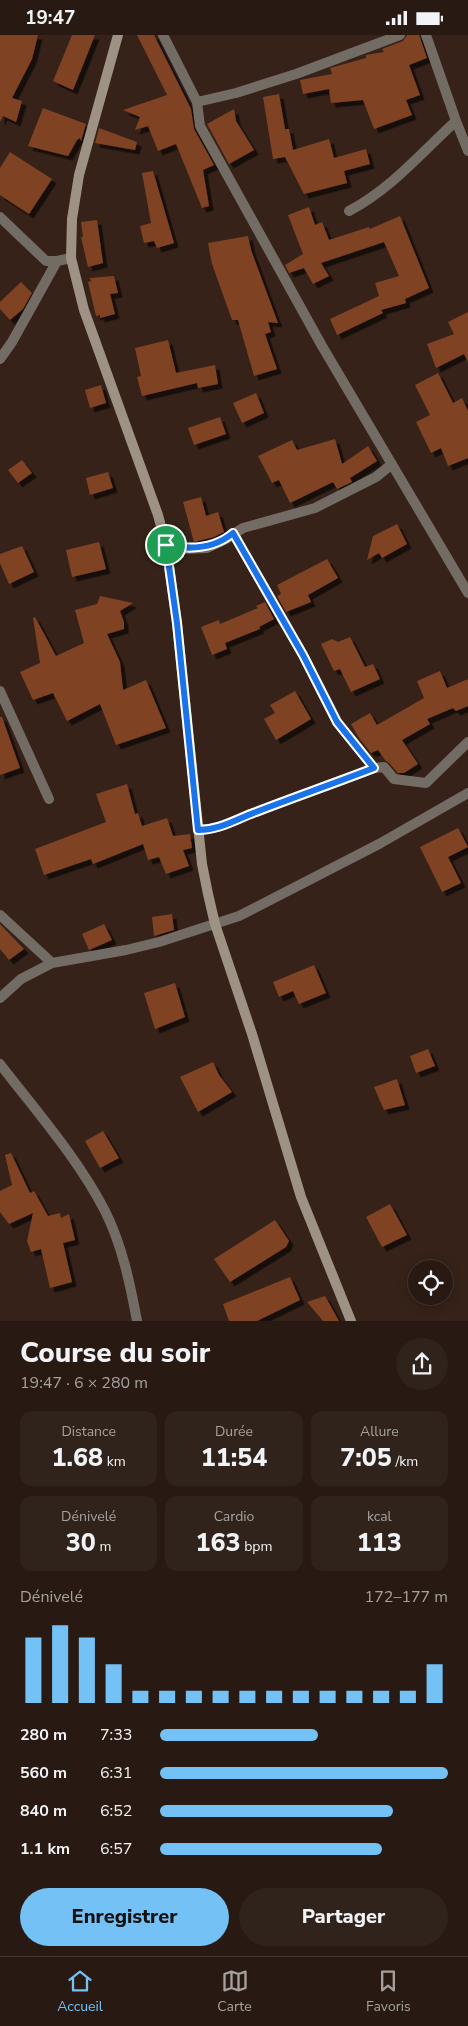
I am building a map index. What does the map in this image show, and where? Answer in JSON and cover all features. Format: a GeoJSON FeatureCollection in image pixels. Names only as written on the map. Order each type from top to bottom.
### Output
{"type":"FeatureCollection","features":[{"type":"Feature","properties":{"kind":"street"},"geometry":{"type":"LineString","coordinates":[[118,35],[79,175],[72,219],[71,257],[84,310],[158,515],[166,545],[178,633],[202,865],[215,924],[252,1034],[301,1197],[352,1321]]}},
{"type":"Feature","properties":{"kind":"street"},"geometry":{"type":"LineString","coordinates":[[163,35],[197,102],[200,126],[322,346],[468,593]]}},
{"type":"Feature","properties":{"kind":"street"},"geometry":{"type":"LineString","coordinates":[[197,102],[236,93],[296,74],[400,35]]}},
{"type":"Feature","properties":{"kind":"street"},"geometry":{"type":"LineString","coordinates":[[426,35],[468,151]]}},
{"type":"Feature","properties":{"kind":"street"},"geometry":{"type":"LineString","coordinates":[[349,211],[371,200],[388,186],[456,121]]}},
{"type":"Feature","properties":{"kind":"street"},"geometry":{"type":"LineString","coordinates":[[0,217],[46,261],[57,261],[71,257]]}},
{"type":"Feature","properties":{"kind":"street"},"geometry":{"type":"LineString","coordinates":[[0,359],[12,342],[57,261]]}},
{"type":"Feature","properties":{"kind":"street"},"geometry":{"type":"LineString","coordinates":[[166,545],[183,549],[207,547],[226,539],[242,528],[315,508],[376,477],[392,464]]}},
{"type":"Feature","properties":{"kind":"street"},"geometry":{"type":"LineString","coordinates":[[233,533],[303,655],[337,722],[374,768]]}},
{"type":"Feature","properties":{"kind":"street"},"geometry":{"type":"LineString","coordinates":[[0,691],[49,799]]}},
{"type":"Feature","properties":{"kind":"street"},"geometry":{"type":"LineString","coordinates":[[198,830],[208,830],[222,826],[254,812],[374,768],[384,767],[394,779],[426,783],[468,742]]}},
{"type":"Feature","properties":{"kind":"street"},"geometry":{"type":"LineString","coordinates":[[0,997],[21,979],[52,963],[159,942],[239,916],[379,844],[468,793]]}},
{"type":"Feature","properties":{"kind":"street"},"geometry":{"type":"LineString","coordinates":[[0,915],[52,963]]}},
{"type":"Feature","properties":{"kind":"street"},"geometry":{"type":"LineString","coordinates":[[0,1063],[66,1151],[105,1212],[124,1259],[137,1321]]}},
{"type":"Feature","properties":{"kind":"building"},"geometry":{"type":"Polygon","coordinates":[[[0,35],[38,35],[32,59],[12,98],[22,101],[16,122],[3,116],[0,122],[0,35]]]}},
{"type":"Feature","properties":{"kind":"building"},"geometry":{"type":"Polygon","coordinates":[[[72,35],[95,35],[73,90],[53,81],[72,35]]]}},
{"type":"Feature","properties":{"kind":"building"},"geometry":{"type":"Polygon","coordinates":[[[137,35],[154,35],[191,109],[194,129],[214,165],[203,170],[209,206],[202,208],[176,144],[158,151],[148,126],[135,130],[140,117],[123,110],[167,95],[137,35]]]}},
{"type":"Feature","properties":{"kind":"building"},"geometry":{"type":"Polygon","coordinates":[[[407,35],[419,35],[427,58],[409,65],[420,95],[406,100],[412,115],[374,129],[363,100],[331,103],[329,89],[303,94],[300,80],[332,74],[330,68],[366,58],[366,55],[384,52],[382,49],[403,41],[407,35]]]}},
{"type":"Feature","properties":{"kind":"building"},"geometry":{"type":"Polygon","coordinates":[[[279,94],[285,129],[289,129],[293,150],[329,139],[334,158],[366,149],[370,164],[344,171],[347,183],[304,194],[285,157],[273,159],[263,97],[279,94]]]}},
{"type":"Feature","properties":{"kind":"building"},"geometry":{"type":"Polygon","coordinates":[[[43,108],[86,124],[81,141],[80,138],[77,140],[68,156],[28,146],[43,108]]]}},
{"type":"Feature","properties":{"kind":"building"},"geometry":{"type":"Polygon","coordinates":[[[234,109],[236,121],[254,150],[229,164],[207,124],[234,109]]]}},
{"type":"Feature","properties":{"kind":"building"},"geometry":{"type":"Polygon","coordinates":[[[99,128],[137,142],[135,150],[95,143],[99,128]]]}},
{"type":"Feature","properties":{"kind":"building"},"geometry":{"type":"Polygon","coordinates":[[[10,152],[52,179],[29,214],[0,195],[0,168],[10,152]]]}},
{"type":"Feature","properties":{"kind":"building"},"geometry":{"type":"Polygon","coordinates":[[[153,171],[174,243],[157,248],[154,241],[144,243],[140,226],[151,223],[142,173],[153,171]]]}},
{"type":"Feature","properties":{"kind":"building"},"geometry":{"type":"Polygon","coordinates":[[[309,207],[315,225],[322,222],[329,240],[369,227],[370,229],[400,216],[429,288],[405,299],[406,303],[381,310],[383,313],[337,335],[330,319],[379,296],[375,283],[399,276],[384,242],[321,263],[329,276],[313,284],[304,268],[289,273],[285,265],[303,254],[288,215],[309,207]]]}},
{"type":"Feature","properties":{"kind":"building"},"geometry":{"type":"Polygon","coordinates":[[[97,220],[103,263],[88,267],[81,237],[83,237],[81,222],[97,220]]]}},
{"type":"Feature","properties":{"kind":"building"},"geometry":{"type":"Polygon","coordinates":[[[248,236],[251,250],[278,323],[268,322],[271,332],[265,334],[277,369],[254,376],[238,320],[232,320],[212,264],[208,243],[248,236]]]}},
{"type":"Feature","properties":{"kind":"building"},"geometry":{"type":"Polygon","coordinates":[[[114,276],[118,293],[110,294],[115,314],[100,318],[100,315],[96,316],[88,282],[91,281],[90,278],[114,276]]]}},
{"type":"Feature","properties":{"kind":"building"},"geometry":{"type":"Polygon","coordinates":[[[21,282],[32,293],[23,309],[10,320],[0,309],[0,302],[21,282]]]}},
{"type":"Feature","properties":{"kind":"building"},"geometry":{"type":"Polygon","coordinates":[[[468,312],[468,362],[464,354],[436,368],[427,344],[454,334],[448,322],[468,312]]]}},
{"type":"Feature","properties":{"kind":"building"},"geometry":{"type":"Polygon","coordinates":[[[168,340],[176,373],[215,365],[218,384],[198,388],[197,383],[142,396],[137,377],[141,376],[135,348],[168,340]]]}},
{"type":"Feature","properties":{"kind":"building"},"geometry":{"type":"Polygon","coordinates":[[[438,373],[453,403],[462,398],[468,411],[468,458],[448,466],[441,448],[431,453],[416,422],[430,415],[415,385],[438,373]]]}},
{"type":"Feature","properties":{"kind":"building"},"geometry":{"type":"Polygon","coordinates":[[[101,385],[106,403],[90,408],[85,390],[101,385]]]}},
{"type":"Feature","properties":{"kind":"building"},"geometry":{"type":"Polygon","coordinates":[[[256,393],[264,413],[242,423],[233,403],[256,393]]]}},
{"type":"Feature","properties":{"kind":"building"},"geometry":{"type":"Polygon","coordinates":[[[220,417],[226,434],[194,445],[188,428],[220,417]]]}},
{"type":"Feature","properties":{"kind":"building"},"geometry":{"type":"Polygon","coordinates":[[[335,439],[342,464],[368,446],[377,461],[350,478],[352,482],[337,489],[333,482],[290,503],[279,480],[272,483],[258,456],[292,440],[297,450],[335,439]]]}},
{"type":"Feature","properties":{"kind":"building"},"geometry":{"type":"Polygon","coordinates":[[[22,460],[32,473],[18,483],[8,470],[22,460]]]}},
{"type":"Feature","properties":{"kind":"building"},"geometry":{"type":"Polygon","coordinates":[[[108,472],[113,488],[90,495],[86,478],[108,472]]]}},
{"type":"Feature","properties":{"kind":"building"},"geometry":{"type":"Polygon","coordinates":[[[201,497],[206,516],[218,512],[224,532],[214,537],[194,542],[183,502],[201,497]]]}},
{"type":"Feature","properties":{"kind":"building"},"geometry":{"type":"Polygon","coordinates":[[[397,524],[407,544],[382,558],[379,553],[367,560],[373,536],[397,524]]]}},
{"type":"Feature","properties":{"kind":"building"},"geometry":{"type":"Polygon","coordinates":[[[99,542],[106,569],[72,577],[66,550],[99,542]]]}},
{"type":"Feature","properties":{"kind":"building"},"geometry":{"type":"Polygon","coordinates":[[[22,546],[34,572],[9,584],[0,563],[0,554],[22,546]]]}},
{"type":"Feature","properties":{"kind":"building"},"geometry":{"type":"Polygon","coordinates":[[[327,559],[338,578],[308,595],[311,602],[286,612],[277,596],[281,594],[277,585],[327,559]]]}},
{"type":"Feature","properties":{"kind":"building"},"geometry":{"type":"Polygon","coordinates":[[[100,596],[133,603],[120,611],[124,622],[124,629],[107,634],[120,662],[123,690],[146,680],[166,728],[116,745],[100,704],[67,721],[53,693],[33,700],[20,672],[40,663],[33,618],[35,617],[56,656],[84,643],[75,610],[97,604],[100,596]]]}},
{"type":"Feature","properties":{"kind":"building"},"geometry":{"type":"Polygon","coordinates":[[[265,602],[274,619],[259,627],[260,629],[225,643],[227,649],[212,655],[201,627],[219,620],[220,624],[258,608],[256,606],[265,602]]]}},
{"type":"Feature","properties":{"kind":"building"},"geometry":{"type":"Polygon","coordinates":[[[350,637],[365,667],[373,664],[380,679],[351,692],[340,669],[334,671],[321,644],[332,639],[338,642],[350,637]]]}},
{"type":"Feature","properties":{"kind":"building"},"geometry":{"type":"Polygon","coordinates":[[[440,671],[447,688],[468,679],[468,706],[456,711],[453,708],[427,719],[430,724],[402,740],[418,764],[404,773],[398,773],[378,750],[371,753],[351,724],[370,713],[377,725],[424,698],[417,681],[440,671]]]}},
{"type":"Feature","properties":{"kind":"building"},"geometry":{"type":"Polygon","coordinates":[[[295,691],[311,719],[276,740],[264,719],[275,713],[270,705],[295,691]]]}},
{"type":"Feature","properties":{"kind":"building"},"geometry":{"type":"Polygon","coordinates":[[[0,717],[2,717],[20,768],[0,775],[0,717]]]}},
{"type":"Feature","properties":{"kind":"building"},"geometry":{"type":"Polygon","coordinates":[[[127,784],[135,814],[138,813],[142,826],[167,818],[173,836],[190,834],[192,848],[183,850],[189,866],[166,874],[159,857],[148,860],[143,844],[93,864],[91,859],[44,875],[35,849],[106,822],[96,794],[127,784]]]}},
{"type":"Feature","properties":{"kind":"building"},"geometry":{"type":"Polygon","coordinates":[[[458,828],[468,847],[448,857],[461,883],[442,892],[420,847],[458,828]]]}},
{"type":"Feature","properties":{"kind":"building"},"geometry":{"type":"Polygon","coordinates":[[[172,914],[174,930],[154,936],[152,917],[172,914]]]}},
{"type":"Feature","properties":{"kind":"building"},"geometry":{"type":"Polygon","coordinates":[[[0,924],[24,949],[9,960],[0,949],[0,924]]]}},
{"type":"Feature","properties":{"kind":"building"},"geometry":{"type":"Polygon","coordinates":[[[104,924],[112,940],[89,950],[82,934],[104,924]]]}},
{"type":"Feature","properties":{"kind":"building"},"geometry":{"type":"Polygon","coordinates":[[[314,965],[326,993],[299,1004],[293,991],[279,997],[273,982],[314,965]]]}},
{"type":"Feature","properties":{"kind":"building"},"geometry":{"type":"Polygon","coordinates":[[[175,983],[185,1017],[155,1029],[144,993],[175,983]]]}},
{"type":"Feature","properties":{"kind":"building"},"geometry":{"type":"Polygon","coordinates":[[[428,1049],[435,1066],[416,1073],[410,1056],[428,1049]]]}},
{"type":"Feature","properties":{"kind":"building"},"geometry":{"type":"Polygon","coordinates":[[[213,1062],[219,1075],[232,1092],[198,1112],[180,1077],[213,1062]]]}},
{"type":"Feature","properties":{"kind":"building"},"geometry":{"type":"Polygon","coordinates":[[[397,1079],[405,1105],[384,1110],[374,1087],[397,1079]]]}},
{"type":"Feature","properties":{"kind":"building"},"geometry":{"type":"Polygon","coordinates":[[[103,1131],[119,1158],[100,1168],[85,1141],[103,1131]]]}},
{"type":"Feature","properties":{"kind":"building"},"geometry":{"type":"Polygon","coordinates":[[[11,1153],[30,1193],[34,1191],[48,1216],[60,1213],[61,1218],[69,1214],[75,1240],[63,1243],[72,1282],[50,1288],[41,1249],[31,1252],[27,1241],[33,1213],[9,1224],[0,1212],[0,1191],[12,1185],[5,1155],[11,1153]]]}},
{"type":"Feature","properties":{"kind":"building"},"geometry":{"type":"Polygon","coordinates":[[[390,1204],[407,1235],[382,1247],[366,1217],[390,1204]]]}},
{"type":"Feature","properties":{"kind":"building"},"geometry":{"type":"Polygon","coordinates":[[[275,1220],[289,1241],[286,1247],[230,1282],[214,1259],[275,1220]]]}},
{"type":"Feature","properties":{"kind":"building"},"geometry":{"type":"Polygon","coordinates":[[[290,1277],[300,1300],[257,1321],[229,1321],[223,1304],[290,1277]]]}},
{"type":"Feature","properties":{"kind":"building"},"geometry":{"type":"Polygon","coordinates":[[[325,1296],[339,1321],[323,1321],[307,1302],[325,1296]]]}},
{"type":"Feature","properties":{"kind":"route"},"geometry":{"type":"LineString","coordinates":[[233,533],[303,655],[337,722],[374,768],[254,812],[222,826],[208,830],[198,830],[177,623],[166,545],[183,549],[207,547],[226,539],[233,533]]}}]}
